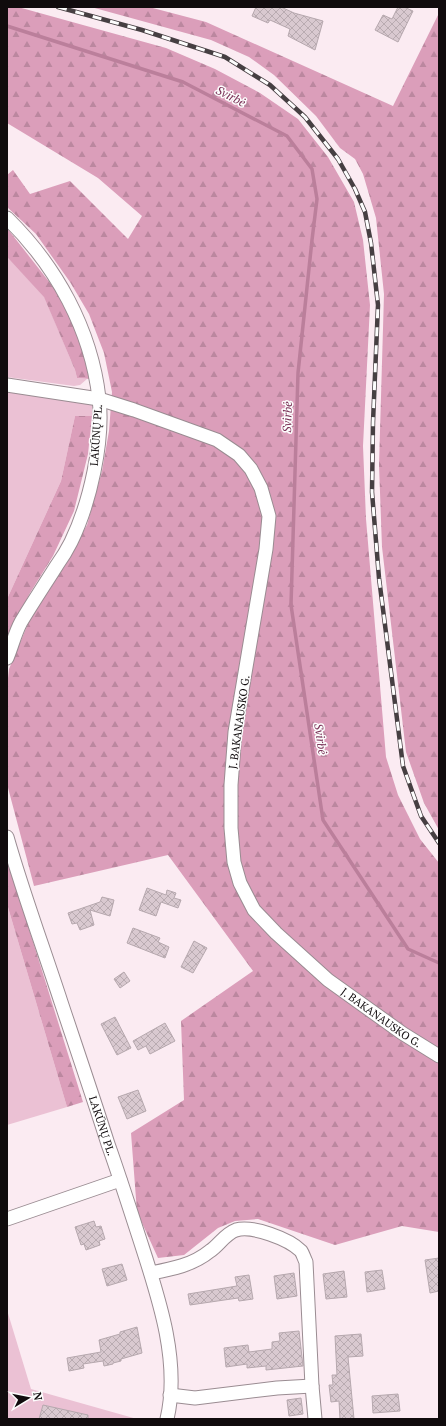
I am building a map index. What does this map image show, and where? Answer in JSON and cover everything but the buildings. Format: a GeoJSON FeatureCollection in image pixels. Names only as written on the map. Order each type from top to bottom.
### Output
{"type":"FeatureCollection","features":[{"type":"Feature","properties":{"kind":"street","name":"LAKŪNŲ PL."},"geometry":{"type":"LineString","coordinates":[[7,218],[20,230],[38,253],[71,304],[81,326],[91,357],[99,399],[99,433],[94,471],[85,508],[71,543],[20,623],[7,658]]}},
{"type":"Feature","properties":{"kind":"street","name":"J. BAKANAUSKO G."},"geometry":{"type":"LineString","coordinates":[[7,385],[99,399],[217,440],[239,455],[251,469],[262,488],[269,516],[266,549],[235,732],[231,785],[232,834],[234,862],[240,883],[254,910],[276,933],[328,980],[402,1033],[439,1056]]}},
{"type":"Feature","properties":{"kind":"street","name":"LAKŪNŲ PL."},"geometry":{"type":"LineString","coordinates":[[7,837],[31,916],[151,1273],[166,1332],[169,1352],[171,1378],[167,1419]]}},
{"type":"Feature","properties":{"kind":"street"},"geometry":{"type":"LineString","coordinates":[[7,1219],[120,1180]]}},
{"type":"Feature","properties":{"kind":"street"},"geometry":{"type":"LineString","coordinates":[[151,1273],[178,1268],[195,1261],[210,1251],[234,1231],[242,1229],[272,1235],[291,1243],[302,1252],[306,1262],[315,1419]]}},
{"type":"Feature","properties":{"kind":"street"},"geometry":{"type":"LineString","coordinates":[[170,1395],[195,1398],[277,1388],[312,1386]]}},
{"type":"Feature","properties":{"kind":"shaded area"},"geometry":{"type":"Polygon","coordinates":[[[7,257],[44,296],[77,378],[87,379],[80,385],[74,386],[7,377],[7,257]]]}},
{"type":"Feature","properties":{"kind":"shaded area"},"geometry":{"type":"Polygon","coordinates":[[[7,390],[92,404],[92,416],[75,416],[61,481],[7,599],[7,390]]]}},
{"type":"Feature","properties":{"kind":"shaded area"},"geometry":{"type":"Polygon","coordinates":[[[7,904],[67,1107],[7,1125],[7,904]]]}},
{"type":"Feature","properties":{"kind":"shaded area"},"geometry":{"type":"Polygon","coordinates":[[[7,1310],[31,1389],[137,1419],[7,1419],[7,1310]]]}},
{"type":"Feature","properties":{"kind":"green space"},"geometry":{"type":"Polygon","coordinates":[[[7,7],[18,7],[166,48],[215,69],[260,93],[298,119],[328,157],[354,202],[363,240],[370,305],[363,446],[366,519],[386,757],[398,795],[420,839],[439,863],[439,1232],[402,1226],[335,1245],[258,1219],[235,1221],[218,1228],[184,1255],[158,1258],[137,1212],[131,1133],[184,1100],[181,1021],[253,971],[168,855],[34,886],[7,784],[7,687],[9,669],[30,619],[87,525],[102,471],[109,431],[112,392],[104,353],[89,314],[70,282],[36,234],[7,207],[7,175],[13,170],[30,194],[70,181],[128,239],[142,216],[98,178],[7,123],[7,7]]]}},
{"type":"Feature","properties":{"kind":"green space"},"geometry":{"type":"Polygon","coordinates":[[[91,7],[149,7],[206,22],[393,106],[439,13],[439,830],[424,803],[406,752],[382,547],[379,465],[384,294],[376,218],[363,174],[355,159],[340,148],[316,116],[274,75],[249,57],[211,40],[91,7]]]}},
{"type":"Feature","properties":{"kind":"green space"},"geometry":{"type":"Polygon","coordinates":[[[7,228],[54,288],[73,323],[84,352],[90,379],[77,378],[44,297],[7,257],[7,228]]]}},
{"type":"Feature","properties":{"kind":"green space"},"geometry":{"type":"Polygon","coordinates":[[[75,416],[92,416],[88,454],[74,511],[53,556],[30,593],[7,639],[7,599],[61,481],[75,416]]]}},
{"type":"Feature","properties":{"kind":"green space"},"geometry":{"type":"Polygon","coordinates":[[[7,852],[25,916],[83,1102],[67,1107],[7,904],[7,852]]]}},
{"type":"Feature","properties":{"kind":"waterway","name":"Svirbė"},"geometry":{"type":"LineString","coordinates":[[7,26],[183,82],[287,136],[312,169],[317,199],[298,373],[291,605],[323,820],[408,949],[439,963]]}},
{"type":"Feature","properties":{"kind":"railway"},"geometry":{"type":"LineString","coordinates":[[58,7],[142,30],[225,57],[270,85],[305,117],[338,159],[355,189],[365,212],[371,243],[378,305],[373,422],[372,492],[379,578],[403,766],[421,816],[439,843]]}}]}
